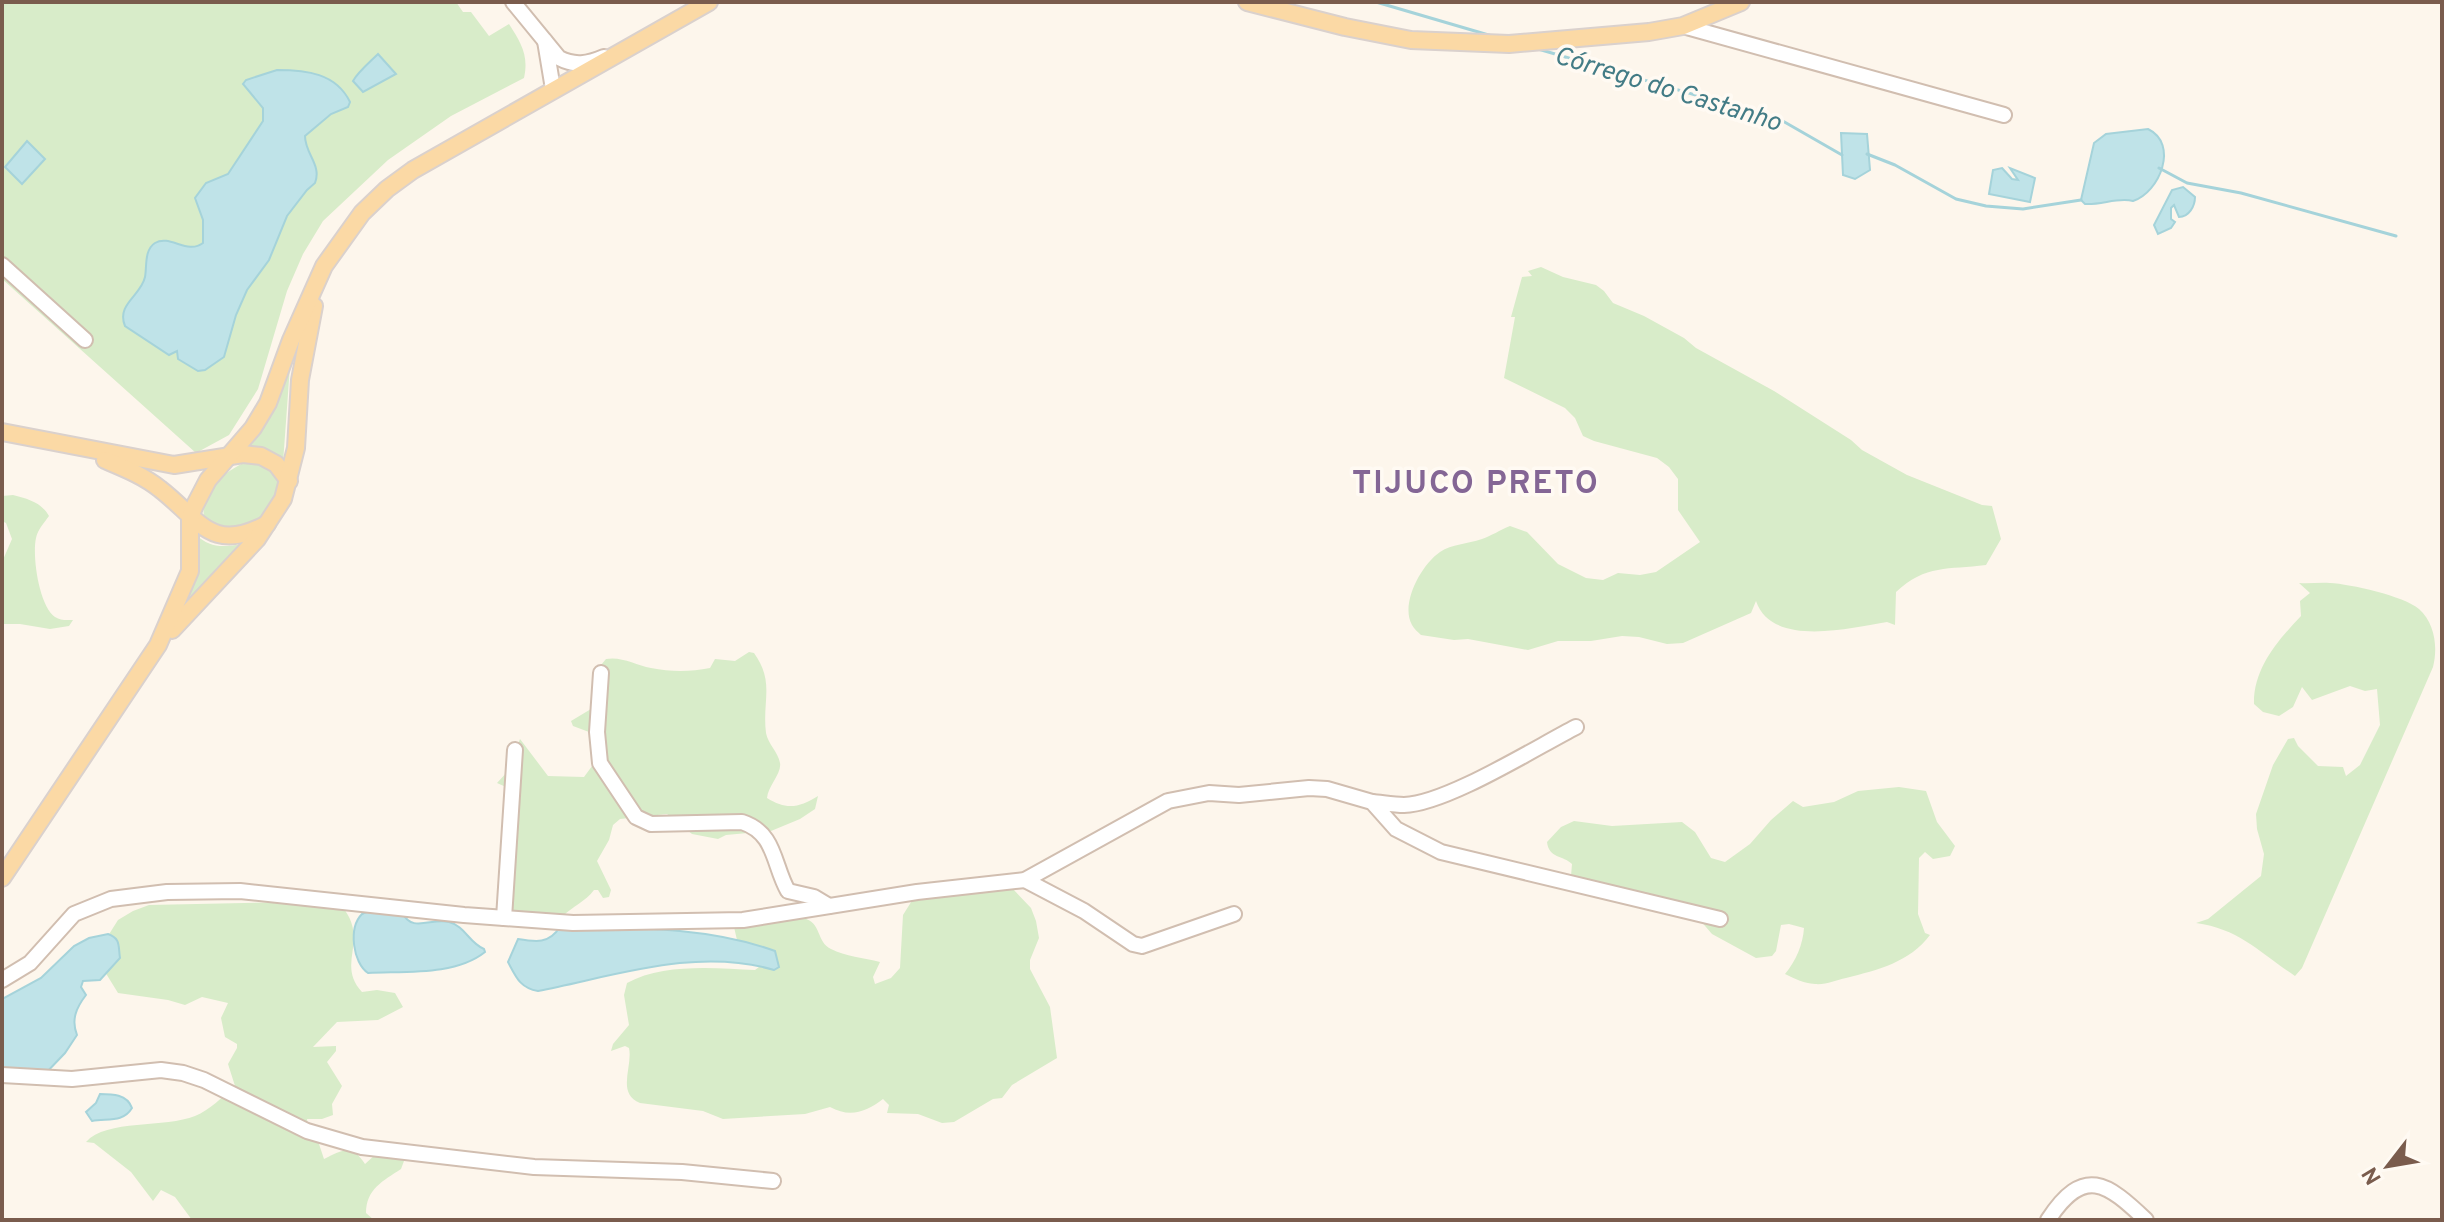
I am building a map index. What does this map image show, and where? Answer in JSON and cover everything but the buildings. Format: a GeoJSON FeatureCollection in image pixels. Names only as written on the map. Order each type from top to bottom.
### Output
{"type":"FeatureCollection","features":[{"type":"Feature","properties":{"kind":"main road"},"geometry":{"type":"LineString","coordinates":[[158,645],[190,571],[190,517],[201,491],[253,428],[268,403],[318,277],[367,207],[404,176],[709,2]]}},
{"type":"Feature","properties":{"kind":"main road"},"geometry":{"type":"LineString","coordinates":[[1247,2],[1411,40],[1509,44],[1649,32],[1683,26],[1741,2]]}},
{"type":"Feature","properties":{"kind":"main road"},"geometry":{"type":"LineString","coordinates":[[2,878],[158,645],[271,522],[289,481],[296,448],[300,380],[309,327],[333,252]]}},
{"type":"Feature","properties":{"kind":"main road"},"geometry":{"type":"LineString","coordinates":[[2,432],[174,465],[243,454],[261,456],[276,464],[289,481]]}},
{"type":"Feature","properties":{"kind":"main road"},"geometry":{"type":"LineString","coordinates":[[74,447],[145,479],[206,531],[222,536],[243,534],[271,522]]}},
{"type":"Feature","properties":{"kind":"street"},"geometry":{"type":"LineString","coordinates":[[513,2],[559,58],[567,63],[579,64],[618,52]]}},
{"type":"Feature","properties":{"kind":"street"},"geometry":{"type":"LineString","coordinates":[[1683,26],[2004,115]]}},
{"type":"Feature","properties":{"kind":"street"},"geometry":{"type":"LineString","coordinates":[[545,41],[553,89]]}},
{"type":"Feature","properties":{"kind":"street"},"geometry":{"type":"LineString","coordinates":[[2,265],[85,340]]}},
{"type":"Feature","properties":{"kind":"street"},"geometry":{"type":"LineString","coordinates":[[601,673],[597,732],[600,763],[636,817],[651,824],[742,822],[754,825],[772,848],[788,891],[814,897],[829,906]]}},
{"type":"Feature","properties":{"kind":"street"},"geometry":{"type":"LineString","coordinates":[[2,980],[30,963],[74,914],[111,899],[200,890],[265,892],[350,905],[573,923],[743,920],[917,892],[1025,880],[1168,801],[1189,795],[1239,795],[1309,788],[1327,789],[1372,802],[1405,805],[1428,801],[1576,727]]}},
{"type":"Feature","properties":{"kind":"street"},"geometry":{"type":"LineString","coordinates":[[504,918],[515,750]]}},
{"type":"Feature","properties":{"kind":"street"},"geometry":{"type":"LineString","coordinates":[[1372,802],[1396,829],[1441,852],[1720,919]]}},
{"type":"Feature","properties":{"kind":"street"},"geometry":{"type":"LineString","coordinates":[[1025,880],[1084,911],[1133,944],[1142,946],[1234,914]]}},
{"type":"Feature","properties":{"kind":"street"},"geometry":{"type":"LineString","coordinates":[[2,1075],[72,1079],[161,1070],[183,1073],[204,1080],[307,1131],[362,1147],[534,1167],[682,1172],[773,1181]]}},
{"type":"Feature","properties":{"kind":"street"},"geometry":{"type":"LineString","coordinates":[[2048,1220],[2064,1198],[2095,1184],[2120,1195],[2146,1220]]}},
{"type":"Feature","properties":{"kind":"green space"},"geometry":{"type":"Polygon","coordinates":[[[2,2],[456,2],[463,12],[471,12],[489,36],[509,24],[523,50],[524,78],[451,116],[388,160],[323,221],[303,254],[287,291],[258,389],[229,435],[196,453],[2,279],[2,2]]]}},
{"type":"Feature","properties":{"kind":"green space"},"geometry":{"type":"Polygon","coordinates":[[[1541,267],[1563,277],[1596,285],[1613,303],[1684,338],[1907,475],[1982,505],[1992,506],[2001,539],[1986,565],[1928,572],[1907,583],[1896,592],[1895,625],[1887,622],[1834,630],[1795,630],[1778,625],[1765,616],[1756,601],[1751,613],[1683,643],[1667,644],[1622,636],[1591,641],[1558,641],[1528,650],[1468,639],[1421,635],[1412,625],[1409,607],[1414,586],[1426,566],[1445,549],[1482,539],[1510,526],[1527,532],[1558,564],[1586,578],[1603,580],[1618,573],[1640,575],[1656,572],[1700,542],[1678,510],[1678,479],[1669,467],[1657,458],[1583,436],[1575,418],[1565,408],[1504,378],[1515,317],[1511,317],[1522,277],[1532,276],[1528,271],[1541,267]]]}},
{"type":"Feature","properties":{"kind":"green space"},"geometry":{"type":"Polygon","coordinates":[[[290,366],[283,463],[270,451],[246,445],[290,366]]]}},
{"type":"Feature","properties":{"kind":"green space"},"geometry":{"type":"Polygon","coordinates":[[[245,462],[254,462],[279,473],[277,487],[269,507],[256,520],[222,530],[204,518],[205,499],[214,484],[245,462]]]}},
{"type":"Feature","properties":{"kind":"green space"},"geometry":{"type":"Polygon","coordinates":[[[13,495],[38,504],[49,516],[36,538],[38,580],[49,611],[60,619],[73,620],[69,626],[50,629],[2,624],[2,562],[12,539],[6,523],[2,521],[2,496],[13,495]]]}},
{"type":"Feature","properties":{"kind":"green space"},"geometry":{"type":"Polygon","coordinates":[[[195,534],[218,546],[243,544],[179,610],[195,534]]]}},
{"type":"Feature","properties":{"kind":"green space"},"geometry":{"type":"Polygon","coordinates":[[[2299,583],[2350,586],[2390,595],[2412,604],[2429,621],[2435,652],[2433,667],[2302,968],[2295,976],[2237,936],[2196,923],[2208,919],[2261,876],[2264,854],[2256,814],[2273,765],[2288,739],[2294,738],[2318,766],[2343,767],[2346,776],[2360,765],[2380,725],[2377,689],[2365,691],[2350,686],[2312,700],[2302,687],[2293,707],[2279,716],[2263,712],[2254,704],[2262,667],[2301,616],[2300,601],[2310,593],[2299,583]]]}},
{"type":"Feature","properties":{"kind":"green space"},"geometry":{"type":"Polygon","coordinates":[[[749,652],[754,653],[764,673],[766,733],[780,763],[767,798],[792,806],[818,796],[815,809],[771,831],[726,835],[718,839],[692,834],[667,814],[620,819],[613,825],[609,840],[597,861],[611,890],[609,897],[603,898],[598,890],[594,890],[563,916],[506,914],[507,899],[515,879],[514,858],[520,805],[515,791],[497,783],[508,771],[520,739],[548,776],[584,777],[595,762],[600,742],[589,732],[573,726],[571,721],[591,709],[602,680],[601,665],[606,659],[688,671],[710,668],[715,659],[735,661],[749,652]]]}},
{"type":"Feature","properties":{"kind":"green space"},"geometry":{"type":"Polygon","coordinates":[[[1899,787],[1926,791],[1937,822],[1955,846],[1950,856],[1933,859],[1925,852],[1919,858],[1918,914],[1925,933],[1930,935],[1913,952],[1892,964],[1823,984],[1807,983],[1785,974],[1798,952],[1804,928],[1781,925],[1776,951],[1772,956],[1756,958],[1712,934],[1693,912],[1571,876],[1572,864],[1553,854],[1547,842],[1561,827],[1574,821],[1612,826],[1682,822],[1695,832],[1711,858],[1725,862],[1750,844],[1793,801],[1803,807],[1834,802],[1858,791],[1899,787]]]}},
{"type":"Feature","properties":{"kind":"green space"},"geometry":{"type":"Polygon","coordinates":[[[1011,887],[1031,908],[1036,921],[1039,938],[1030,960],[1030,969],[1050,1007],[1057,1058],[1012,1085],[1002,1098],[993,1099],[954,1122],[942,1123],[918,1114],[887,1113],[889,1105],[883,1099],[851,1113],[830,1107],[805,1114],[723,1119],[703,1111],[640,1103],[629,1093],[629,1048],[625,1046],[611,1051],[629,1025],[624,995],[627,983],[657,972],[673,970],[755,970],[759,967],[758,962],[737,940],[734,927],[740,923],[796,917],[809,920],[831,949],[880,962],[873,977],[875,984],[891,978],[900,968],[903,915],[913,899],[1011,887]]]}},
{"type":"Feature","properties":{"kind":"green space"},"geometry":{"type":"Polygon","coordinates":[[[289,902],[341,905],[353,930],[351,961],[355,981],[362,992],[377,990],[395,993],[403,1007],[378,1020],[337,1022],[313,1047],[336,1046],[336,1051],[327,1062],[342,1086],[332,1104],[333,1115],[307,1119],[308,1126],[316,1135],[324,1159],[347,1150],[356,1153],[365,1164],[376,1154],[398,1153],[404,1161],[401,1169],[372,1192],[366,1213],[374,1220],[192,1220],[175,1197],[161,1190],[153,1201],[131,1172],[94,1143],[86,1142],[107,1130],[195,1116],[235,1086],[228,1064],[237,1044],[225,1037],[221,1018],[228,1003],[202,997],[185,1005],[118,993],[102,967],[101,947],[118,920],[149,905],[289,902]]]}},
{"type":"Feature","properties":{"kind":"water"},"geometry":{"type":"Polygon","coordinates":[[[378,54],[396,74],[363,92],[353,81],[378,54]]]}},
{"type":"Feature","properties":{"kind":"water"},"geometry":{"type":"Polygon","coordinates":[[[277,70],[319,75],[337,85],[350,102],[348,107],[331,114],[305,136],[315,165],[315,183],[287,216],[269,260],[247,290],[224,357],[205,370],[198,371],[178,359],[177,351],[169,355],[125,326],[124,312],[143,284],[151,246],[161,241],[191,247],[203,243],[203,220],[195,198],[206,183],[228,174],[263,121],[263,108],[243,84],[246,80],[277,70]]]}},
{"type":"Feature","properties":{"kind":"water"},"geometry":{"type":"Polygon","coordinates":[[[2148,129],[2163,145],[2164,156],[2158,178],[2151,188],[2133,201],[2085,204],[2081,200],[2094,143],[2106,134],[2148,129]]]}},
{"type":"Feature","properties":{"kind":"water"},"geometry":{"type":"Polygon","coordinates":[[[1841,133],[1867,134],[1870,170],[1855,179],[1843,175],[1841,133]]]}},
{"type":"Feature","properties":{"kind":"water"},"geometry":{"type":"Polygon","coordinates":[[[27,141],[45,159],[22,184],[5,167],[27,141]]]}},
{"type":"Feature","properties":{"kind":"water"},"geometry":{"type":"Polygon","coordinates":[[[2002,168],[2012,179],[2018,180],[2010,168],[2035,178],[2030,202],[1989,194],[1993,170],[2002,168]]]}},
{"type":"Feature","properties":{"kind":"water"},"geometry":{"type":"Polygon","coordinates":[[[2183,187],[2195,197],[2193,207],[2186,215],[2179,217],[2174,205],[2171,219],[2175,222],[2171,228],[2158,234],[2154,225],[2172,190],[2183,187]]]}},
{"type":"Feature","properties":{"kind":"water"},"geometry":{"type":"Polygon","coordinates":[[[374,909],[402,912],[406,919],[417,924],[449,922],[485,952],[473,960],[444,969],[368,973],[359,962],[354,936],[362,914],[374,909]]]}},
{"type":"Feature","properties":{"kind":"water"},"geometry":{"type":"Polygon","coordinates":[[[560,927],[669,930],[723,937],[775,951],[779,967],[774,970],[715,961],[685,963],[656,966],[538,991],[527,987],[519,981],[508,962],[518,939],[542,940],[556,933],[560,927]]]}},
{"type":"Feature","properties":{"kind":"water"},"geometry":{"type":"Polygon","coordinates":[[[108,934],[117,940],[120,958],[100,980],[83,981],[81,987],[86,995],[76,1014],[74,1024],[77,1035],[65,1053],[44,1075],[23,1074],[2,1068],[2,999],[41,978],[74,946],[89,938],[108,934]]]}},
{"type":"Feature","properties":{"kind":"water"},"geometry":{"type":"Polygon","coordinates":[[[100,1094],[123,1097],[132,1108],[119,1118],[92,1121],[86,1112],[100,1094]]]}},
{"type":"Feature","properties":{"kind":"waterway","name":"Córrego do Castanho"},"geometry":{"type":"LineString","coordinates":[[1376,2],[1492,36]]}},
{"type":"Feature","properties":{"kind":"waterway","name":"Córrego do Castanho"},"geometry":{"type":"LineString","coordinates":[[1538,49],[1781,120],[1842,155]]}},
{"type":"Feature","properties":{"kind":"waterway","name":"Córrego do Castanho"},"geometry":{"type":"LineString","coordinates":[[1867,154],[1895,165],[1956,199],[1986,206],[2023,209],[2081,200]]}},
{"type":"Feature","properties":{"kind":"waterway"},"geometry":{"type":"LineString","coordinates":[[2159,168],[2187,183],[2241,193],[2396,236]]}},
{"type":"Feature","properties":{"kind":"district","name":"TIJUCO PRETO"},"geometry":{"type":"Point","coordinates":[1476,482]}}]}
